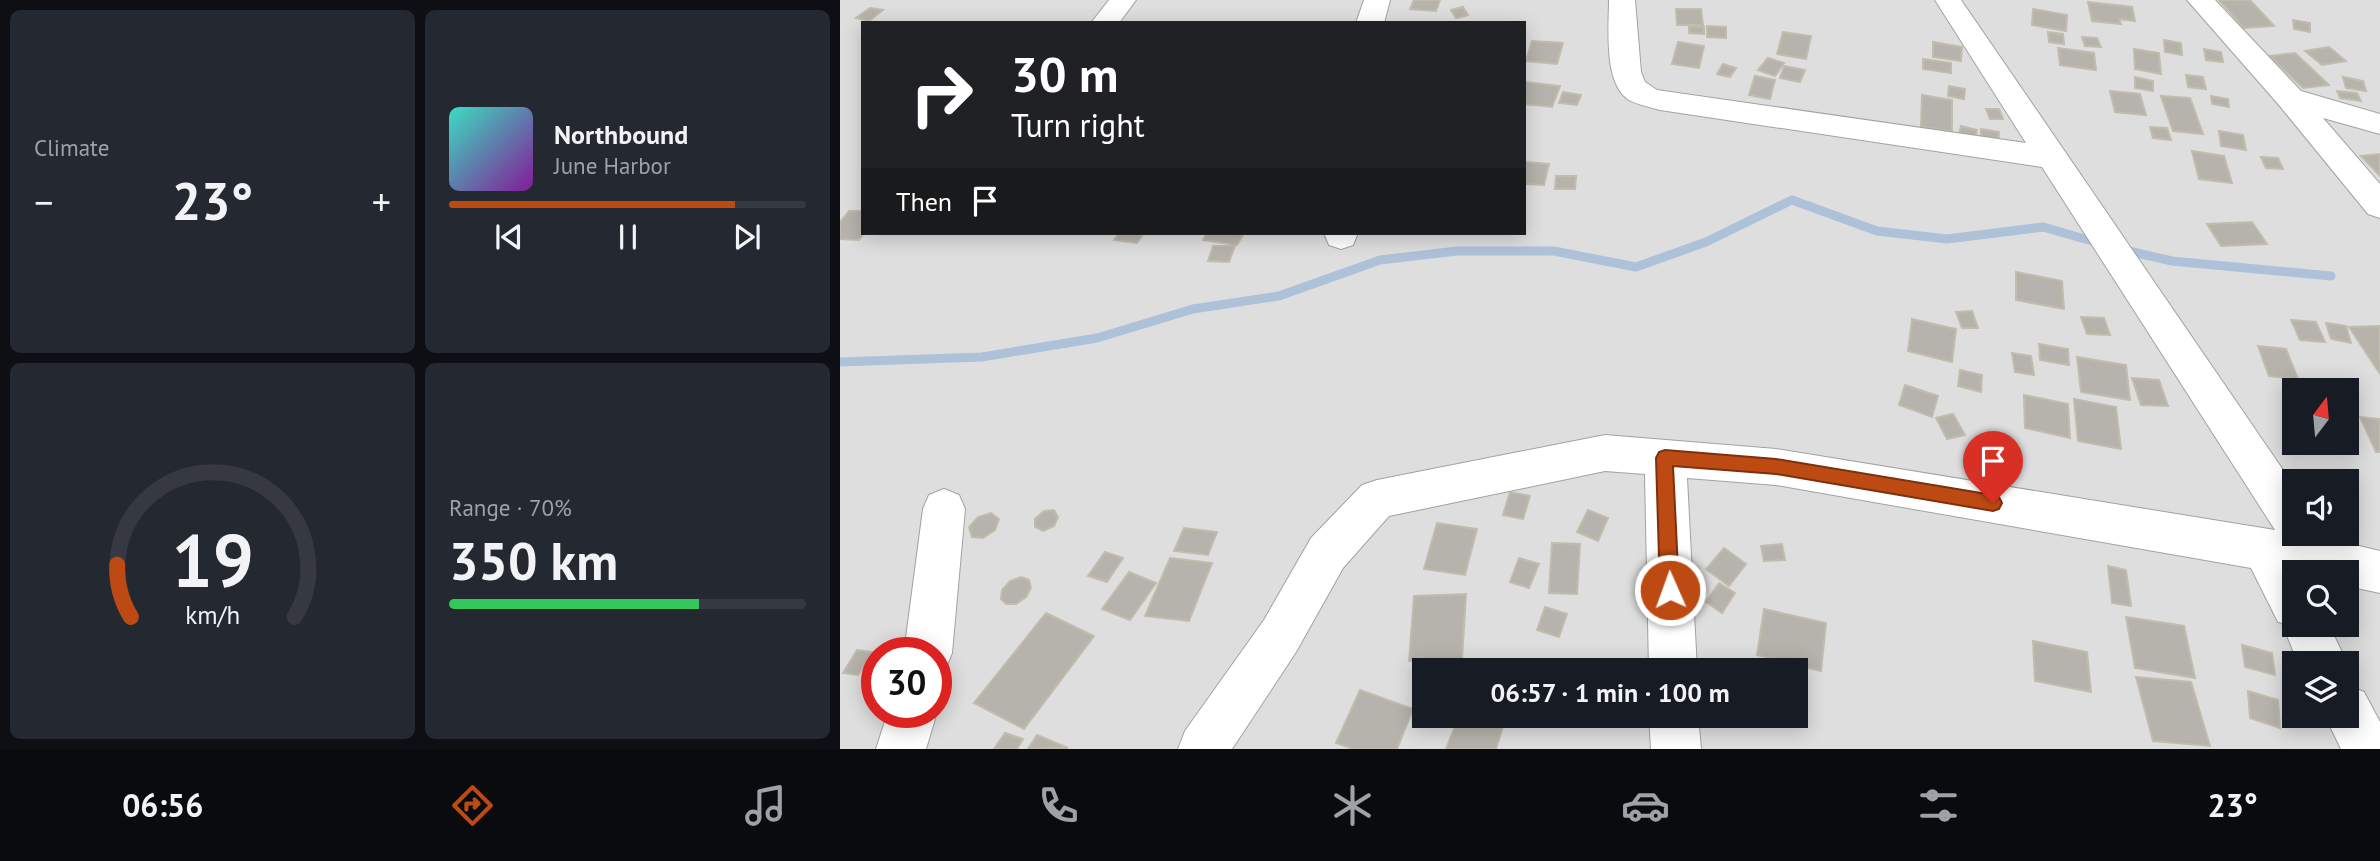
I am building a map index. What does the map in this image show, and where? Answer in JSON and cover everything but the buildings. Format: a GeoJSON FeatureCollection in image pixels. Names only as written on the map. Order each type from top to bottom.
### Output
{"type":"FeatureCollection","features":[{"type":"Feature","properties":{"kind":"street"},"geometry":{"type":"LineString","coordinates":[[1371,21],[1377,0]]}},
{"type":"Feature","properties":{"kind":"street"},"geometry":{"type":"LineString","coordinates":[[1622,0],[1627,73],[1633,88],[1642,95],[2055,158]]}},
{"type":"Feature","properties":{"kind":"street"},"geometry":{"type":"LineString","coordinates":[[1948,0],[2055,158],[2282,519]]}},
{"type":"Feature","properties":{"kind":"street"},"geometry":{"type":"LineString","coordinates":[[2200,0],[2290,98],[2380,206]]}},
{"type":"Feature","properties":{"kind":"street"},"geometry":{"type":"LineString","coordinates":[[2290,98],[2380,124]]}},
{"type":"Feature","properties":{"kind":"street"},"geometry":{"type":"LineString","coordinates":[[1203,749],[1280,636],[1327,553],[1377,499],[1605,453],[1776,467],[2282,538]]}},
{"type":"Feature","properties":{"kind":"street"},"geometry":{"type":"LineString","coordinates":[[1665,458],[1673,658]]}},
{"type":"Feature","properties":{"kind":"street"},"geometry":{"type":"LineString","coordinates":[[930,637],[944,509]]}},
{"type":"Feature","properties":{"kind":"street"},"geometry":{"type":"LineString","coordinates":[[2311,546],[2380,572]]}},
{"type":"Feature","properties":{"kind":"street"},"geometry":{"type":"LineString","coordinates":[[901,749],[908,728]]}},
{"type":"Feature","properties":{"kind":"street"},"geometry":{"type":"LineString","coordinates":[[1675,728],[1676,749]]}},
{"type":"Feature","properties":{"kind":"street"},"geometry":{"type":"LineString","coordinates":[[2356,728],[2367,749]]}},
{"type":"Feature","properties":{"kind":"shaded area"},"geometry":{"type":"Polygon","coordinates":[[[840,0],[2380,0],[2380,749],[840,749],[840,0]]]}},
{"type":"Feature","properties":{"kind":"waterway"},"geometry":{"type":"LineString","coordinates":[[840,362],[982,357],[1097,338],[1193,309],[1279,296],[1380,260],[1457,251],[1554,251],[1636,267],[1706,242],[1792,200],[1877,231],[1947,239],[2043,227],[2099,243]]}},
{"type":"Feature","properties":{"kind":"waterway"},"geometry":{"type":"LineString","coordinates":[[2124,250],[2172,261],[2331,276]]}},
{"type":"Feature","properties":{"kind":"route"},"geometry":{"type":"LineString","coordinates":[[1670,590],[1665,458],[1776,467],[1993,503]]}}]}
